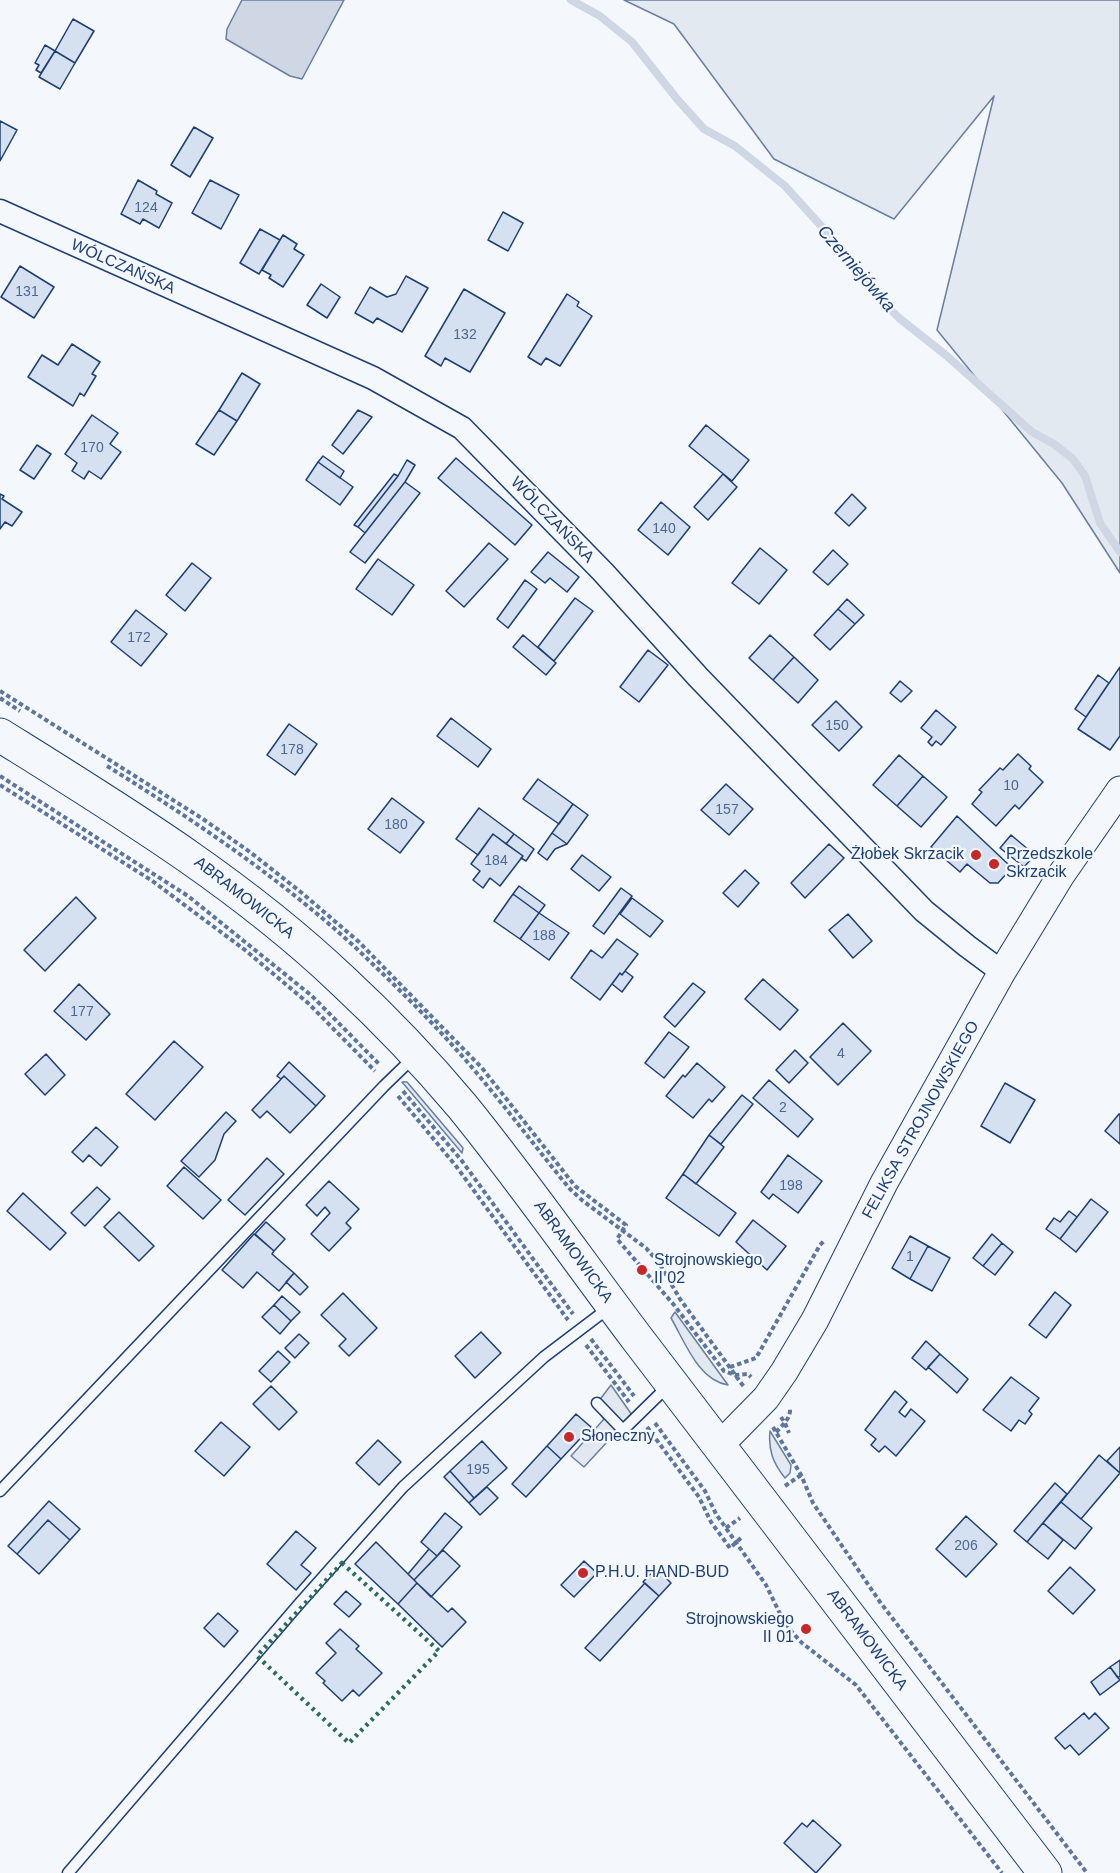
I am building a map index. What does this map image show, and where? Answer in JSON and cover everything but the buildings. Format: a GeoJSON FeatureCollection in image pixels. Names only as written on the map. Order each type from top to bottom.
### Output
{"type":"FeatureCollection","features":[{"type":"Feature","properties":{"kind":"main road","name":"ABRAMOWICKA"},"geometry":{"type":"LineString","coordinates":[[0,735],[140,823],[234,888],[334,972],[417,1055],[497,1151],[1045,1873]]}},
{"type":"Feature","properties":{"kind":"street","name":"WÓLCZAŃSKA"},"geometry":{"type":"LineString","coordinates":[[0,211],[373,378],[462,428],[603,572],[698,677],[924,911],[1002,972]]}},
{"type":"Feature","properties":{"kind":"street","name":"FELIKSA STROJNOWSKIEGO"},"geometry":{"type":"LineString","coordinates":[[719,1446],[766,1398],[784,1372],[815,1320],[884,1183],[1002,972],[1061,874],[1120,790]]}},
{"type":"Feature","properties":{"kind":"lane"},"geometry":{"type":"LineString","coordinates":[[0,1491],[390,1080],[417,1055]]}},
{"type":"Feature","properties":{"kind":"lane"},"geometry":{"type":"LineString","coordinates":[[68,1873],[298,1604],[403,1486],[544,1357],[612,1305]]}},
{"type":"Feature","properties":{"kind":"lane"},"geometry":{"type":"LineString","coordinates":[[597,1403],[623,1430],[672,1383]]}},
{"type":"Feature","properties":{"kind":"path"},"geometry":{"type":"LineString","coordinates":[[0,776],[188,896],[312,996],[462,1161],[579,1329],[641,1412],[699,1497],[720,1536],[730,1548],[743,1536]]}},
{"type":"Feature","properties":{"kind":"path"},"geometry":{"type":"LineString","coordinates":[[0,785],[151,880],[245,950],[308,1003],[390,1080],[641,1412],[705,1491],[716,1514],[766,1585],[782,1618],[792,1632],[802,1643],[856,1685],[1002,1873]]}},
{"type":"Feature","properties":{"kind":"path"},"geometry":{"type":"LineString","coordinates":[[730,1367],[756,1358],[820,1245],[830,1235]]}},
{"type":"Feature","properties":{"kind":"path"},"geometry":{"type":"LineString","coordinates":[[779,1414],[789,1433]]}},
{"type":"Feature","properties":{"kind":"path"},"geometry":{"type":"LineString","coordinates":[[801,1475],[819,1511],[880,1602],[1087,1873]]}},
{"type":"Feature","properties":{"kind":"shaded area"},"geometry":{"type":"Polygon","coordinates":[[[242,0],[344,0],[302,79],[290,76],[226,39],[227,29],[242,0]]]}},
{"type":"Feature","properties":{"kind":"shaded area"},"geometry":{"type":"Polygon","coordinates":[[[624,0],[1120,0],[1120,573],[1062,483],[937,330],[994,96],[894,219],[774,159],[674,24],[624,0]]]}},
{"type":"Feature","properties":{"kind":"shaded area"},"geometry":{"type":"Polygon","coordinates":[[[402,1082],[407,1082],[463,1148],[462,1153],[402,1082]]]}},
{"type":"Feature","properties":{"kind":"shaded area"},"geometry":{"type":"Polygon","coordinates":[[[675,1312],[728,1385],[708,1376],[700,1368],[671,1318],[675,1312]]]}},
{"type":"Feature","properties":{"kind":"shaded area"},"geometry":{"type":"Polygon","coordinates":[[[611,1385],[632,1415],[584,1467],[571,1456],[604,1419],[595,1406],[611,1385]]]}},
{"type":"Feature","properties":{"kind":"shaded area"},"geometry":{"type":"Polygon","coordinates":[[[770,1431],[791,1465],[790,1473],[785,1478],[772,1456],[770,1431]]]}},
{"type":"Feature","properties":{"kind":"waterway","name":"Czerniejówka"},"geometry":{"type":"LineString","coordinates":[[571,0],[600,16],[632,42],[704,129],[735,146],[785,186],[823,228],[866,284],[899,318],[947,356],[1032,432],[1054,444],[1073,459],[1085,476],[1100,523],[1120,552]]}},
{"type":"Feature","properties":{"kind":"hedge"},"geometry":{"type":"LineString","coordinates":[[342,1563],[439,1651],[349,1743],[257,1656],[342,1563]]}},
{"type":"Feature","properties":{"kind":"place","name":"Żłobek Skrzacik"},"geometry":{"type":"Point","coordinates":[976,855]}},
{"type":"Feature","properties":{"kind":"place","name":"Przedszkole Skrzacik"},"geometry":{"type":"Point","coordinates":[994,864]}},
{"type":"Feature","properties":{"kind":"place","name":"Strojnowskiego II 02"},"geometry":{"type":"Point","coordinates":[642,1270]}},
{"type":"Feature","properties":{"kind":"place","name":"Słoneczny"},"geometry":{"type":"Point","coordinates":[569,1437]}},
{"type":"Feature","properties":{"kind":"place","name":"P.H.U. HAND-BUD"},"geometry":{"type":"Point","coordinates":[583,1573]}},
{"type":"Feature","properties":{"kind":"place","name":"Strojnowskiego II 01"},"geometry":{"type":"Point","coordinates":[806,1629]}}]}
